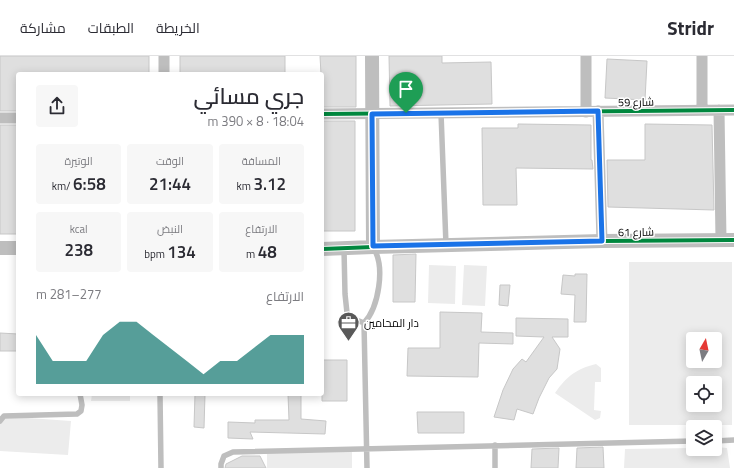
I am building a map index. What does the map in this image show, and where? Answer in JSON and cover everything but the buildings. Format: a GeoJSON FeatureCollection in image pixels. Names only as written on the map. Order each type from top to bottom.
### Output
{"type":"FeatureCollection","features":[{"type":"Feature","properties":{"kind":"street"},"geometry":{"type":"LineString","coordinates":[[164,56],[164,72]]}},
{"type":"Feature","properties":{"kind":"street"},"geometry":{"type":"LineString","coordinates":[[372,56],[373,246]]}},
{"type":"Feature","properties":{"kind":"street"},"geometry":{"type":"LineString","coordinates":[[586,56],[586,112]]}},
{"type":"Feature","properties":{"kind":"street"},"geometry":{"type":"LineString","coordinates":[[702,56],[702,110]]}},
{"type":"Feature","properties":{"kind":"street"},"geometry":{"type":"LineString","coordinates":[[720,110],[727,240]]}},
{"type":"Feature","properties":{"kind":"street","name":"شارع 59"},"geometry":{"type":"LineString","coordinates":[[324,114],[734,110]]}},
{"type":"Feature","properties":{"kind":"street"},"geometry":{"type":"LineString","coordinates":[[598,111],[602,241]]}},
{"type":"Feature","properties":{"kind":"street"},"geometry":{"type":"LineString","coordinates":[[0,118],[16,118]]}},
{"type":"Feature","properties":{"kind":"street","name":"شارع 61"},"geometry":{"type":"LineString","coordinates":[[324,249],[344,249],[373,246],[727,240]]}},
{"type":"Feature","properties":{"kind":"street"},"geometry":{"type":"LineString","coordinates":[[0,248],[16,248]]}},
{"type":"Feature","properties":{"kind":"lane"},"geometry":{"type":"LineString","coordinates":[[441,113],[446,245]]}},
{"type":"Feature","properties":{"kind":"lane"},"geometry":{"type":"LineString","coordinates":[[364,323],[370,318],[377,294],[380,268],[378,256],[373,246]]}},
{"type":"Feature","properties":{"kind":"lane"},"geometry":{"type":"LineString","coordinates":[[344,249],[347,313],[354,319],[364,323]]}},
{"type":"Feature","properties":{"kind":"lane"},"geometry":{"type":"LineString","coordinates":[[364,323],[367,468]]}},
{"type":"Feature","properties":{"kind":"lane"},"geometry":{"type":"LineString","coordinates":[[0,421],[4,416],[77,414],[81,411],[82,405],[80,396]]}},
{"type":"Feature","properties":{"kind":"lane"},"geometry":{"type":"LineString","coordinates":[[160,396],[161,468]]}},
{"type":"Feature","properties":{"kind":"lane"},"geometry":{"type":"LineString","coordinates":[[722,441],[734,440]]}},
{"type":"Feature","properties":{"kind":"lane"},"geometry":{"type":"LineString","coordinates":[[221,468],[224,456],[233,452],[686,441]]}},
{"type":"Feature","properties":{"kind":"lane"},"geometry":{"type":"LineString","coordinates":[[495,445],[495,468]]}},
{"type":"Feature","properties":{"kind":"shaded area"},"geometry":{"type":"Polygon","coordinates":[[[629,262],[732,262],[732,425],[722,425],[722,420],[686,420],[686,425],[629,425],[629,262]]]}},
{"type":"Feature","properties":{"kind":"shaded area"},"geometry":{"type":"Polygon","coordinates":[[[429,265],[456,266],[455,304],[428,303],[429,265]]]}},
{"type":"Feature","properties":{"kind":"shaded area"},"geometry":{"type":"Polygon","coordinates":[[[464,265],[487,266],[485,306],[462,305],[464,265]]]}},
{"type":"Feature","properties":{"kind":"shaded area"},"geometry":{"type":"Polygon","coordinates":[[[596,364],[601,368],[601,382],[595,382],[594,410],[601,411],[600,418],[595,420],[555,393],[572,374],[583,368],[596,364]]]}},
{"type":"Feature","properties":{"kind":"shaded area"},"geometry":{"type":"Polygon","coordinates":[[[92,396],[130,396],[130,401],[91,401],[92,396]]]}},
{"type":"Feature","properties":{"kind":"shaded area"},"geometry":{"type":"Polygon","coordinates":[[[0,416],[71,421],[68,455],[0,451],[0,416]]]}},
{"type":"Feature","properties":{"kind":"shaded area"},"geometry":{"type":"Polygon","coordinates":[[[686,448],[686,456],[722,456],[722,448],[727,448],[730,468],[624,468],[625,449],[686,448]]]}},
{"type":"Feature","properties":{"kind":"shaded area"},"geometry":{"type":"Polygon","coordinates":[[[267,452],[352,452],[352,468],[267,468],[267,452]]]}},
{"type":"Feature","properties":{"kind":"cycle path"},"geometry":{"type":"LineString","coordinates":[[324,114],[734,110]]}},
{"type":"Feature","properties":{"kind":"cycle path"},"geometry":{"type":"LineString","coordinates":[[324,249],[602,241],[734,240]]}},
{"type":"Feature","properties":{"kind":"place","name":"دار المحامين"},"geometry":{"type":"Point","coordinates":[349,342]}},
{"type":"Feature","properties":{"kind":"route"},"geometry":{"type":"LineString","coordinates":[[598,111],[602,241],[373,246],[372,114],[406,113],[598,111]]}}]}
